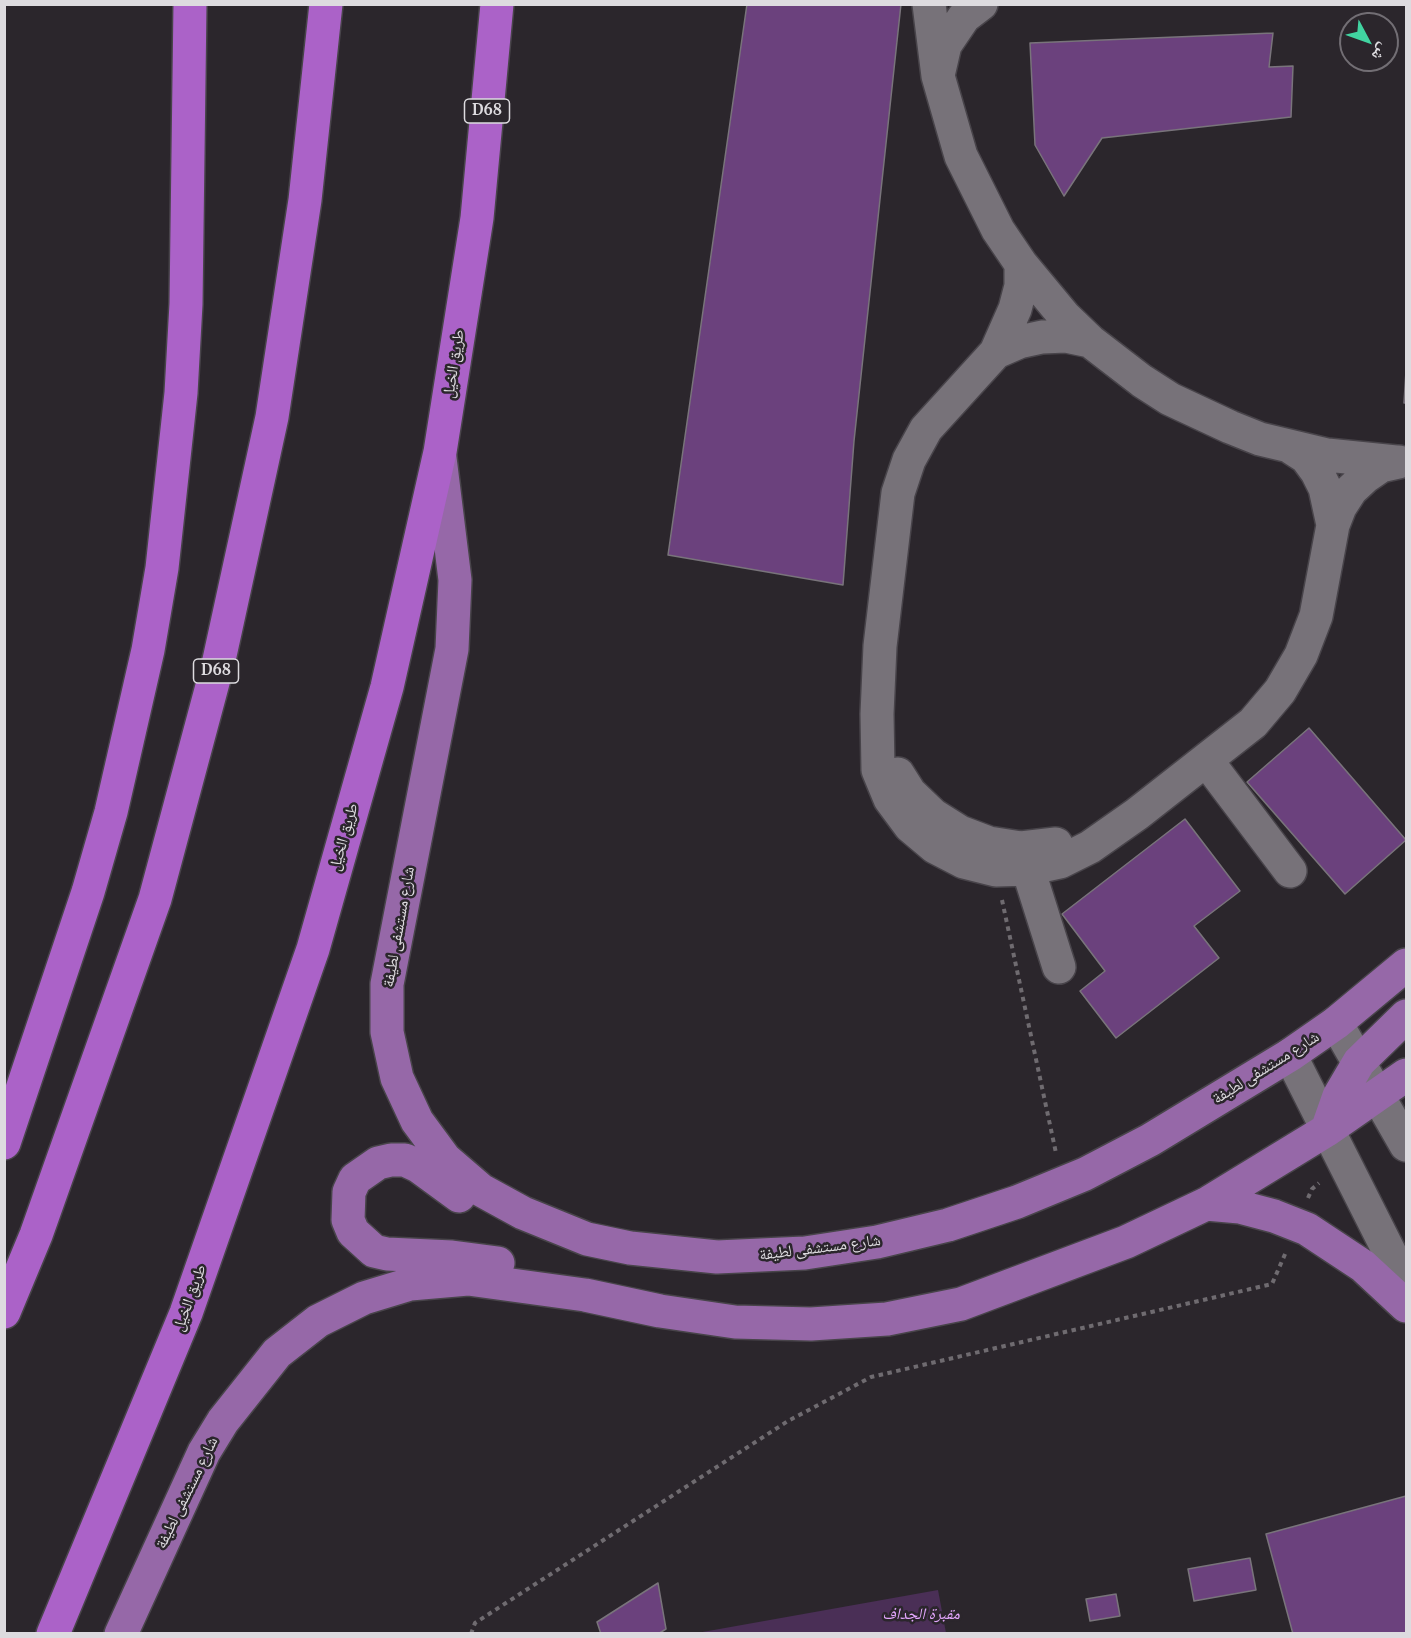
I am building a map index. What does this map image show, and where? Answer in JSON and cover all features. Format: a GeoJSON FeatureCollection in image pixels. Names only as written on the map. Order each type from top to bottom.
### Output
{"type":"FeatureCollection","features":[{"type":"Feature","properties":{"kind":"highway"},"geometry":{"type":"LineString","coordinates":[[4,1143],[88,892],[111,812],[146,662],[162,568],[182,393],[186,304],[190,4]]}},
{"type":"Feature","properties":{"kind":"highway","name":"D68"},"geometry":{"type":"LineString","coordinates":[[4,1312],[36,1235],[155,899],[219,660],[272,417],[305,200],[326,4]]}},
{"type":"Feature","properties":{"kind":"highway","name":"طريق الخيل"},"geometry":{"type":"LineString","coordinates":[[53,1634],[186,1313],[313,949],[387,687],[440,452],[477,218],[497,4]]}},
{"type":"Feature","properties":{"kind":"main road","name":"شارع مستشفى لطيفة"},"geometry":{"type":"LineString","coordinates":[[440,452],[455,580],[452,649],[387,984],[387,1032],[397,1078],[417,1121],[446,1159],[481,1190],[523,1213],[587,1239],[630,1248],[717,1257],[805,1253],[877,1242],[948,1225],[1017,1202],[1063,1183],[1150,1140],[1290,1055],[1336,1023],[1407,965]]}},
{"type":"Feature","properties":{"kind":"main road"},"geometry":{"type":"LineString","coordinates":[[1327,1130],[1339,1096],[1359,1062],[1407,1016]]}},
{"type":"Feature","properties":{"kind":"main road","name":"شارع مستشفى لطيفة"},"geometry":{"type":"LineString","coordinates":[[121,1634],[204,1452],[223,1421],[277,1353],[318,1321],[364,1298],[410,1284],[468,1279],[585,1295],[660,1311],[735,1322],[811,1324],[886,1319],[961,1304],[1044,1275],[1126,1242],[1206,1204],[1327,1130],[1407,1074]]}},
{"type":"Feature","properties":{"kind":"main road"},"geometry":{"type":"LineString","coordinates":[[585,1295],[570,1284],[535,1270],[474,1259],[387,1254],[374,1251],[353,1232],[348,1220],[349,1192],[355,1179],[365,1170],[378,1163],[405,1160],[429,1173],[468,1203],[489,1215],[533,1230],[587,1239]]}},
{"type":"Feature","properties":{"kind":"main road"},"geometry":{"type":"LineString","coordinates":[[1206,1204],[1240,1207],[1298,1225],[1363,1266],[1407,1306]]}},
{"type":"Feature","properties":{"kind":"street"},"geometry":{"type":"LineString","coordinates":[[929,4],[938,76],[961,156],[998,230],[1021,264],[1058,309],[1090,341],[1115,362],[1170,399],[1230,427],[1292,448],[1363,460],[1403,462]]}},
{"type":"Feature","properties":{"kind":"street"},"geometry":{"type":"LineString","coordinates":[[938,76],[945,45],[964,17],[981,4]]}},
{"type":"Feature","properties":{"kind":"street"},"geometry":{"type":"LineString","coordinates":[[1021,264],[1021,286],[1015,309],[996,352],[927,429],[909,460],[898,493],[880,646],[878,770],[890,800],[910,826],[935,847],[964,862],[996,870],[1028,869],[1060,862],[1090,847],[1207,761],[1253,723],[1280,691],[1301,655],[1316,616],[1332,525],[1351,490],[1381,466],[1403,462]]}},
{"type":"Feature","properties":{"kind":"street"},"geometry":{"type":"LineString","coordinates":[[996,352],[1018,342],[1042,337],[1066,336],[1090,341]]}},
{"type":"Feature","properties":{"kind":"street"},"geometry":{"type":"LineString","coordinates":[[1292,448],[1306,457],[1317,472],[1325,488],[1332,525]]}},
{"type":"Feature","properties":{"kind":"street"},"geometry":{"type":"LineString","coordinates":[[877,738],[910,793],[933,815],[960,832],[989,843],[1021,848],[1052,845],[1083,837],[1137,814]]}},
{"type":"Feature","properties":{"kind":"street"},"geometry":{"type":"LineString","coordinates":[[1207,761],[1290,870]]}},
{"type":"Feature","properties":{"kind":"street"},"geometry":{"type":"LineString","coordinates":[[1028,869],[1059,967]]}},
{"type":"Feature","properties":{"kind":"street"},"geometry":{"type":"LineString","coordinates":[[1336,1023],[1407,1145]]}},
{"type":"Feature","properties":{"kind":"street"},"geometry":{"type":"LineString","coordinates":[[1290,1055],[1407,1285]]}},
{"type":"Feature","properties":{"kind":"path"},"geometry":{"type":"LineString","coordinates":[[996,870],[1063,1183]]}},
{"type":"Feature","properties":{"kind":"path"},"geometry":{"type":"LineString","coordinates":[[471,1634],[476,1623],[788,1421],[871,1377],[1272,1284],[1312,1189],[1343,1162]]}},
{"type":"Feature","properties":{"kind":"green space","name":"مقبرة الجداف"},"geometry":{"type":"Polygon","coordinates":[[[938,1590],[946,1633],[697,1633],[938,1590]]]}},
{"type":"Feature","properties":{"kind":"building"},"geometry":{"type":"Polygon","coordinates":[[[747,4],[901,4],[854,441],[843,585],[668,555],[747,4]]]}},
{"type":"Feature","properties":{"kind":"building"},"geometry":{"type":"Polygon","coordinates":[[[1273,33],[1269,67],[1293,66],[1291,117],[1102,138],[1064,196],[1035,145],[1030,43],[1273,33]]]}},
{"type":"Feature","properties":{"kind":"building"},"geometry":{"type":"Polygon","coordinates":[[[1406,371],[1406,403],[1404,403],[1406,371]]]}},
{"type":"Feature","properties":{"kind":"building"},"geometry":{"type":"Polygon","coordinates":[[[1309,728],[1406,840],[1345,894],[1247,782],[1309,728]]]}},
{"type":"Feature","properties":{"kind":"building"},"geometry":{"type":"Polygon","coordinates":[[[1185,819],[1240,891],[1194,926],[1219,958],[1116,1038],[1080,991],[1105,971],[1062,914],[1185,819]]]}},
{"type":"Feature","properties":{"kind":"building"},"geometry":{"type":"Polygon","coordinates":[[[1406,1496],[1406,1634],[1293,1634],[1266,1534],[1406,1496]]]}},
{"type":"Feature","properties":{"kind":"building"},"geometry":{"type":"Polygon","coordinates":[[[1250,1558],[1256,1590],[1194,1601],[1188,1569],[1250,1558]]]}},
{"type":"Feature","properties":{"kind":"building"},"geometry":{"type":"Polygon","coordinates":[[[658,1583],[666,1629],[658,1634],[601,1634],[597,1622],[658,1583]]]}},
{"type":"Feature","properties":{"kind":"building"},"geometry":{"type":"Polygon","coordinates":[[[1116,1594],[1120,1616],[1090,1621],[1086,1599],[1116,1594]]]}}]}
